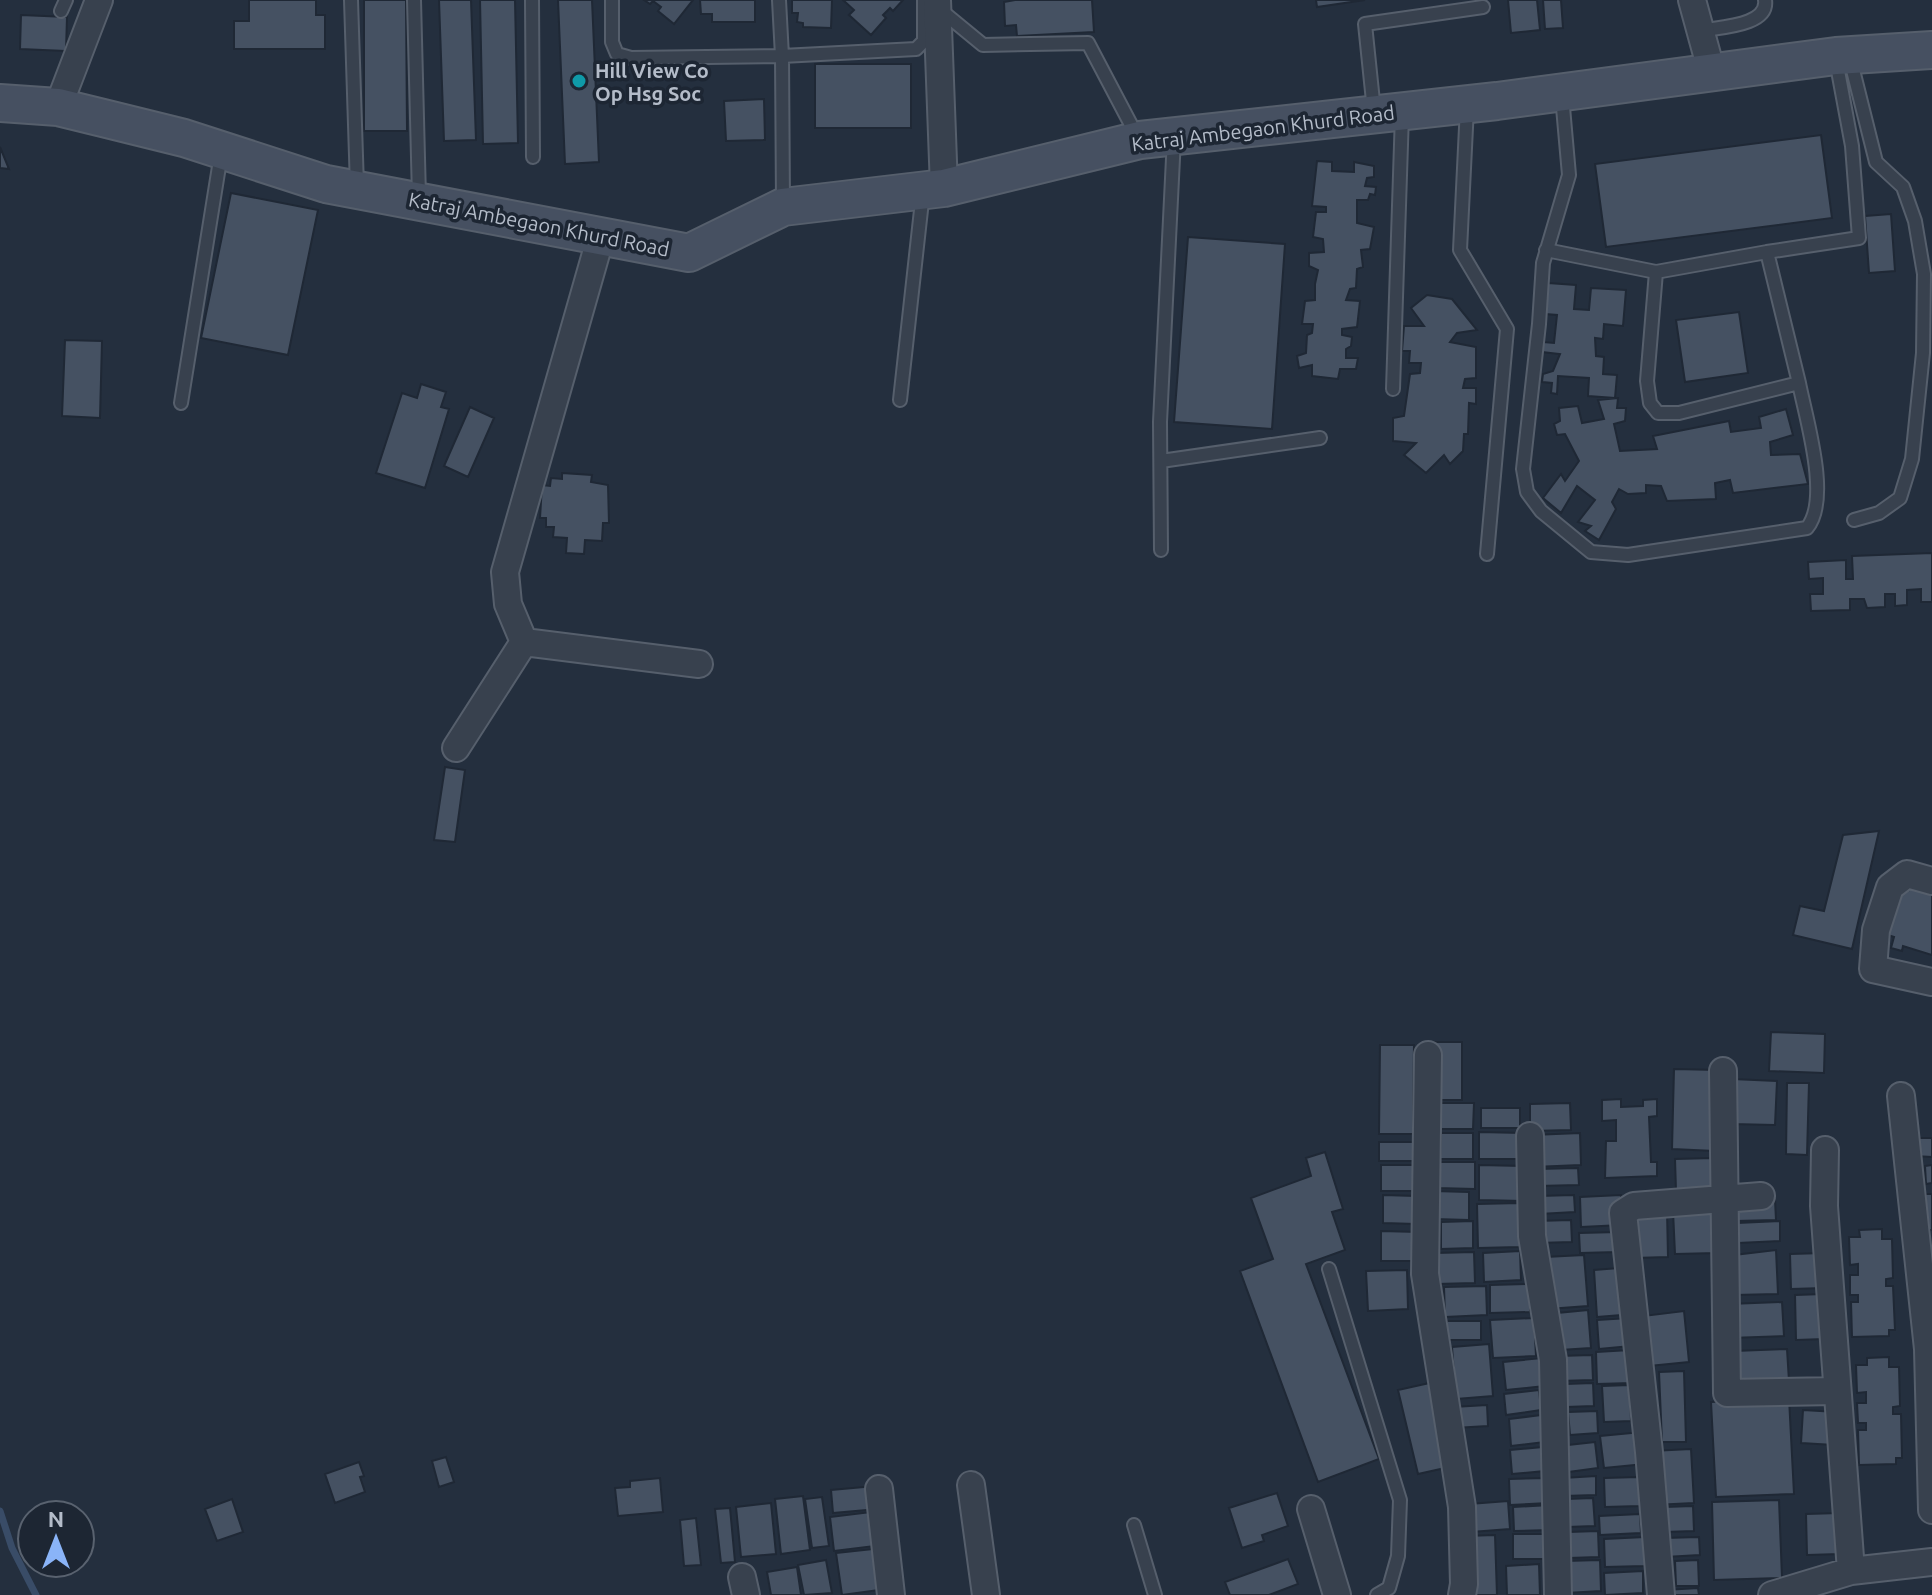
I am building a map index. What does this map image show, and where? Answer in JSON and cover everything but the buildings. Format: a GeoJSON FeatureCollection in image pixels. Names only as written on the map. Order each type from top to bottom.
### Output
{"type":"FeatureCollection","features":[{"type":"Feature","properties":{"kind":"street"},"geometry":{"type":"LineString","coordinates":[[58,107],[99,0]]}},
{"type":"Feature","properties":{"kind":"street"},"geometry":{"type":"LineString","coordinates":[[1692,0],[1712,73]]}},
{"type":"Feature","properties":{"kind":"street"},"geometry":{"type":"LineString","coordinates":[[932,2],[934,190]]}},
{"type":"Feature","properties":{"kind":"street","name":"Katraj Ambegaon Khurd Road"},"geometry":{"type":"LineString","coordinates":[[0,103],[58,107],[184,138],[326,184],[689,253],[783,207],[934,190],[1157,138],[1468,104],[1843,56],[1932,50]]}},
{"type":"Feature","properties":{"kind":"street"},"geometry":{"type":"LineString","coordinates":[[524,642],[508,604],[505,572],[601,236]]}},
{"type":"Feature","properties":{"kind":"street"},"geometry":{"type":"LineString","coordinates":[[524,642],[699,664]]}},
{"type":"Feature","properties":{"kind":"street"},"geometry":{"type":"LineString","coordinates":[[456,748],[524,642]]}},
{"type":"Feature","properties":{"kind":"street"},"geometry":{"type":"LineString","coordinates":[[1932,881],[1907,874],[1890,887],[1876,930],[1873,969],[1932,982]]}},
{"type":"Feature","properties":{"kind":"street"},"geometry":{"type":"LineString","coordinates":[[1428,1055],[1425,1274],[1462,1507],[1462,1595]]}},
{"type":"Feature","properties":{"kind":"street"},"geometry":{"type":"LineString","coordinates":[[1723,1071],[1727,1393],[1837,1391]]}},
{"type":"Feature","properties":{"kind":"street"},"geometry":{"type":"LineString","coordinates":[[1901,1096],[1928,1349],[1932,1510]]}},
{"type":"Feature","properties":{"kind":"street"},"geometry":{"type":"LineString","coordinates":[[1530,1136],[1532,1236],[1553,1360],[1558,1595]]}},
{"type":"Feature","properties":{"kind":"street"},"geometry":{"type":"LineString","coordinates":[[1825,1150],[1824,1206],[1851,1571]]}},
{"type":"Feature","properties":{"kind":"street"},"geometry":{"type":"LineString","coordinates":[[1661,1595],[1623,1213],[1634,1206],[1761,1196]]}},
{"type":"Feature","properties":{"kind":"street"},"geometry":{"type":"LineString","coordinates":[[971,1485],[986,1595]]}},
{"type":"Feature","properties":{"kind":"street"},"geometry":{"type":"LineString","coordinates":[[879,1489],[891,1595]]}},
{"type":"Feature","properties":{"kind":"street"},"geometry":{"type":"LineString","coordinates":[[1311,1509],[1337,1595]]}},
{"type":"Feature","properties":{"kind":"street"},"geometry":{"type":"LineString","coordinates":[[1772,1595],[1851,1571],[1932,1562]]}},
{"type":"Feature","properties":{"kind":"lane"},"geometry":{"type":"LineString","coordinates":[[351,0],[357,190]]}},
{"type":"Feature","properties":{"kind":"lane"},"geometry":{"type":"LineString","coordinates":[[414,0],[419,201]]}},
{"type":"Feature","properties":{"kind":"lane"},"geometry":{"type":"LineString","coordinates":[[532,0],[533,157]]}},
{"type":"Feature","properties":{"kind":"lane"},"geometry":{"type":"LineString","coordinates":[[612,0],[612,42],[617,54],[631,58],[782,56],[916,49],[924,41],[932,2],[983,45],[1088,43],[1121,109],[1157,138],[1161,550]]}},
{"type":"Feature","properties":{"kind":"lane"},"geometry":{"type":"LineString","coordinates":[[779,0],[783,207]]}},
{"type":"Feature","properties":{"kind":"lane"},"geometry":{"type":"LineString","coordinates":[[1700,31],[1754,20],[1762,14],[1765,0]]}},
{"type":"Feature","properties":{"kind":"lane"},"geometry":{"type":"LineString","coordinates":[[1393,389],[1388,113],[1365,24],[1483,7]]}},
{"type":"Feature","properties":{"kind":"lane"},"geometry":{"type":"LineString","coordinates":[[1546,250],[1656,272],[1859,238],[1843,56]]}},
{"type":"Feature","properties":{"kind":"lane"},"geometry":{"type":"LineString","coordinates":[[1843,56],[1876,162],[1903,187],[1915,221],[1924,274],[1923,353],[1912,459],[1900,498],[1879,513],[1854,520]]}},
{"type":"Feature","properties":{"kind":"lane"},"geometry":{"type":"LineString","coordinates":[[1562,92],[1569,175],[1543,263],[1523,469],[1527,492],[1541,511],[1591,552],[1628,555],[1807,528],[1817,510],[1819,491],[1799,383],[1767,252]]}},
{"type":"Feature","properties":{"kind":"lane"},"geometry":{"type":"LineString","coordinates":[[1468,104],[1460,250],[1507,329],[1487,554]]}},
{"type":"Feature","properties":{"kind":"lane"},"geometry":{"type":"LineString","coordinates":[[181,403],[222,150]]}},
{"type":"Feature","properties":{"kind":"lane"},"geometry":{"type":"LineString","coordinates":[[900,400],[934,190]]}},
{"type":"Feature","properties":{"kind":"lane"},"geometry":{"type":"LineString","coordinates":[[1656,272],[1647,381],[1650,403],[1658,413],[1679,413],[1799,383]]}},
{"type":"Feature","properties":{"kind":"lane"},"geometry":{"type":"LineString","coordinates":[[1161,461],[1320,438]]}},
{"type":"Feature","properties":{"kind":"lane"},"geometry":{"type":"LineString","coordinates":[[1329,1269],[1400,1500],[1398,1556],[1389,1588],[1377,1595]]}},
{"type":"Feature","properties":{"kind":"lane"},"geometry":{"type":"LineString","coordinates":[[1134,1525],[1155,1595]]}},
{"type":"Feature","properties":{"kind":"waterway"},"geometry":{"type":"LineString","coordinates":[[0,1511],[12,1548],[36,1595]]}},
{"type":"Feature","properties":{"kind":"place","name":"Hill View Co Op Hsg Soc"},"geometry":{"type":"Point","coordinates":[579,81]}}]}
